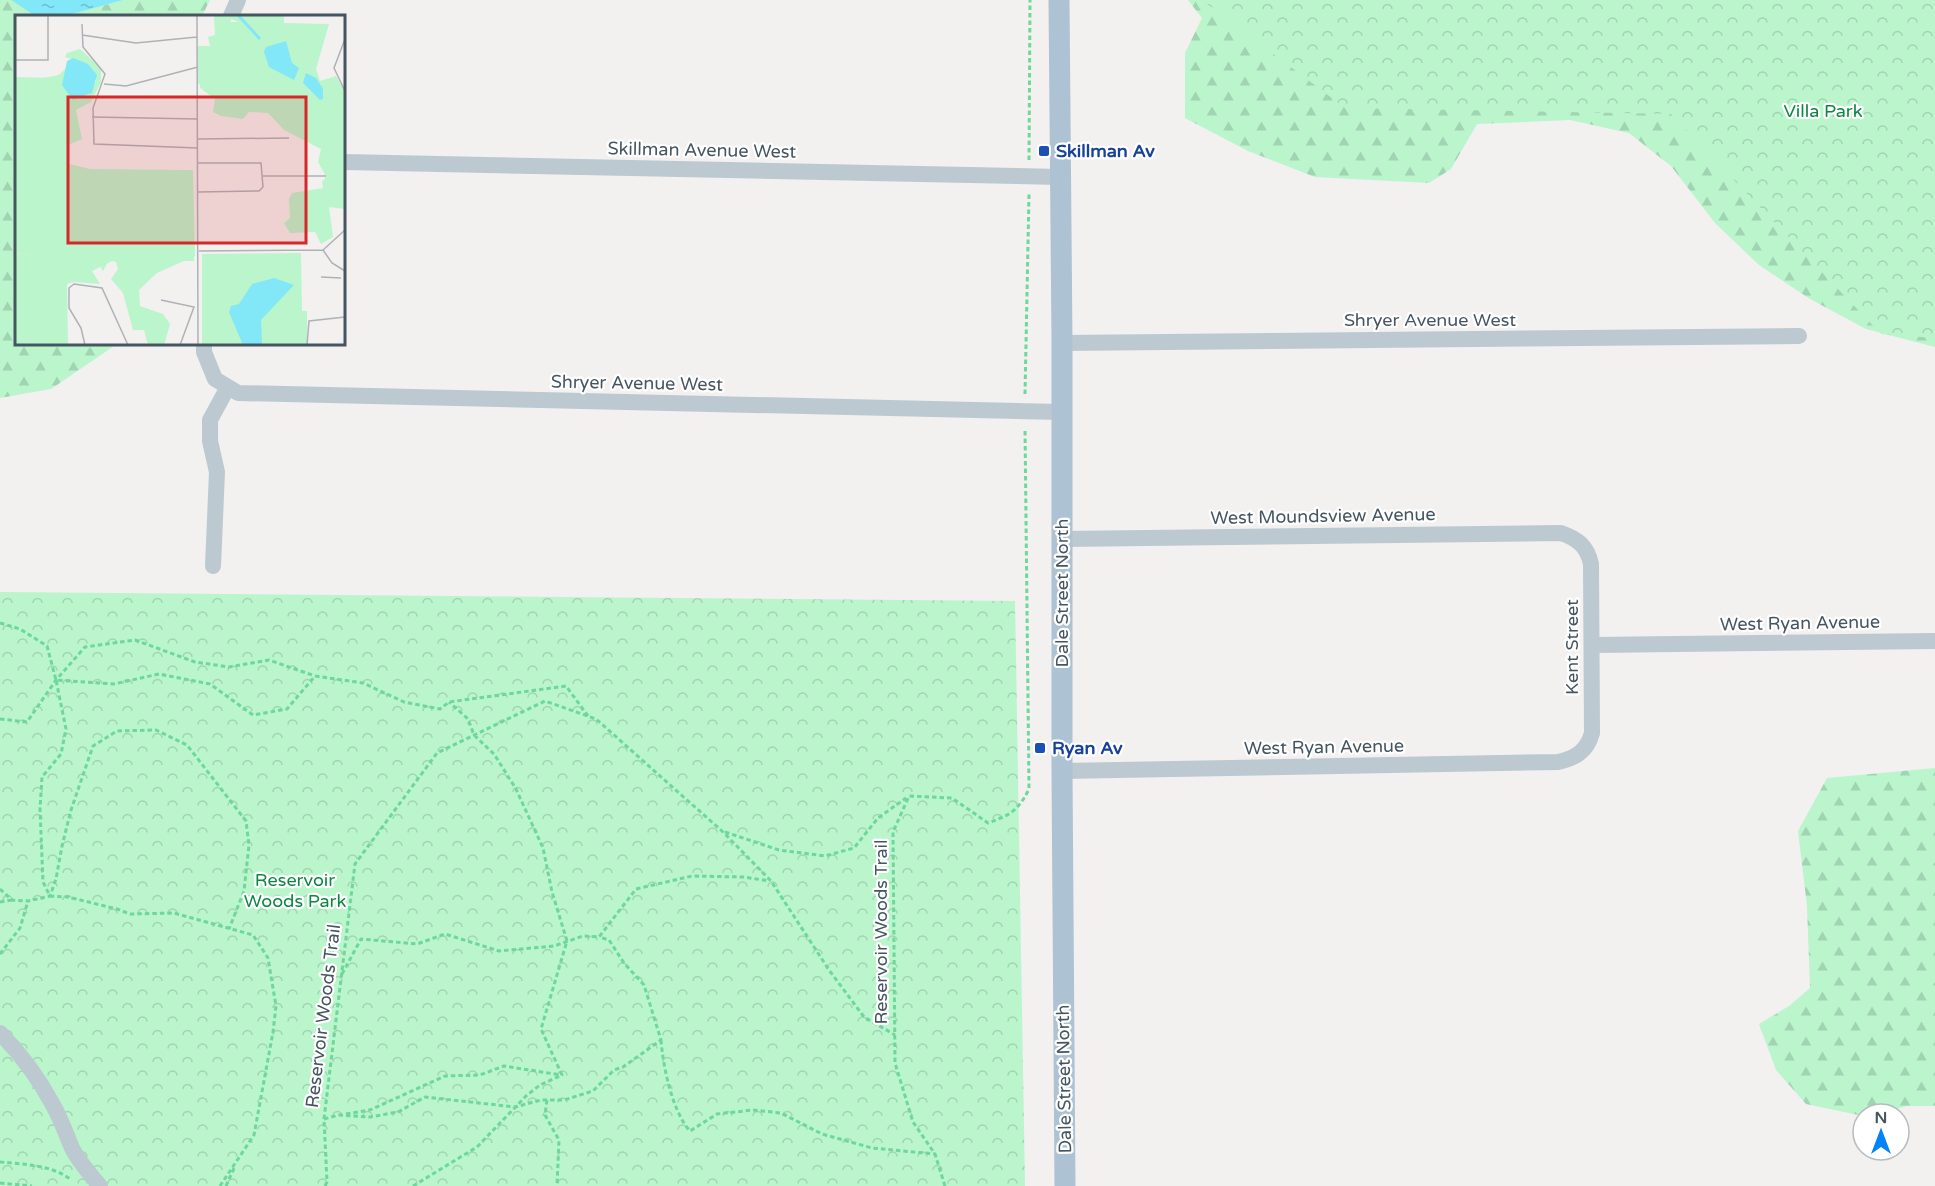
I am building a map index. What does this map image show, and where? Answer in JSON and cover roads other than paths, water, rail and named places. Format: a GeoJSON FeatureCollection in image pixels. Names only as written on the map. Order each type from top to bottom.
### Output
{"type":"FeatureCollection","features":[{"type":"Feature","properties":{"kind":"main road","name":"Dale Street North"},"geometry":{"type":"LineString","coordinates":[[1059,0],[1065,1186]]}},
{"type":"Feature","properties":{"kind":"street"},"geometry":{"type":"LineString","coordinates":[[231,15],[238,0]]}},
{"type":"Feature","properties":{"kind":"street","name":"Skillman Avenue West"},"geometry":{"type":"LineString","coordinates":[[345,162],[1060,177]]}},
{"type":"Feature","properties":{"kind":"street","name":"Shryer Avenue West"},"geometry":{"type":"LineString","coordinates":[[1062,343],[1799,336]]}},
{"type":"Feature","properties":{"kind":"street"},"geometry":{"type":"LineString","coordinates":[[204,345],[204,352],[221,383],[210,420],[210,441],[217,472],[213,566]]}},
{"type":"Feature","properties":{"kind":"street","name":"Shryer Avenue West"},"geometry":{"type":"LineString","coordinates":[[221,383],[238,393],[1062,412]]}},
{"type":"Feature","properties":{"kind":"street","name":"West Moundsview Avenue"},"geometry":{"type":"LineString","coordinates":[[1063,539],[1561,533],[1582,543]]}},
{"type":"Feature","properties":{"kind":"street","name":"Kent Street"},"geometry":{"type":"LineString","coordinates":[[1582,543],[1589,553],[1591,564],[1593,645],[1592,733],[1590,742],[1583,750]]}},
{"type":"Feature","properties":{"kind":"street","name":"West Ryan Avenue"},"geometry":{"type":"LineString","coordinates":[[1593,645],[1935,641]]}},
{"type":"Feature","properties":{"kind":"street","name":"West Ryan Avenue"},"geometry":{"type":"LineString","coordinates":[[1062,771],[1558,762],[1568,760],[1583,750]]}},
{"type":"Feature","properties":{"kind":"street"},"geometry":{"type":"LineString","coordinates":[[0,1033],[41,1085],[76,1155],[100,1186]]}},
{"type":"Feature","properties":{"kind":"water"},"geometry":{"type":"Polygon","coordinates":[[[11,0],[123,0],[69,15],[34,15],[11,0]]]}},
{"type":"Feature","properties":{"kind":"place","name":"Skillman Av"},"geometry":{"type":"Point","coordinates":[1044,151]}},
{"type":"Feature","properties":{"kind":"place","name":"Ryan Av"},"geometry":{"type":"Point","coordinates":[1040,748]}},
{"type":"Feature","properties":{"kind":"park label","name":"Villa Park"},"geometry":{"type":"Point","coordinates":[1823,111]}},
{"type":"Feature","properties":{"kind":"park label","name":"Reservoir Woods Park"},"geometry":{"type":"Point","coordinates":[295,890]}}]}
